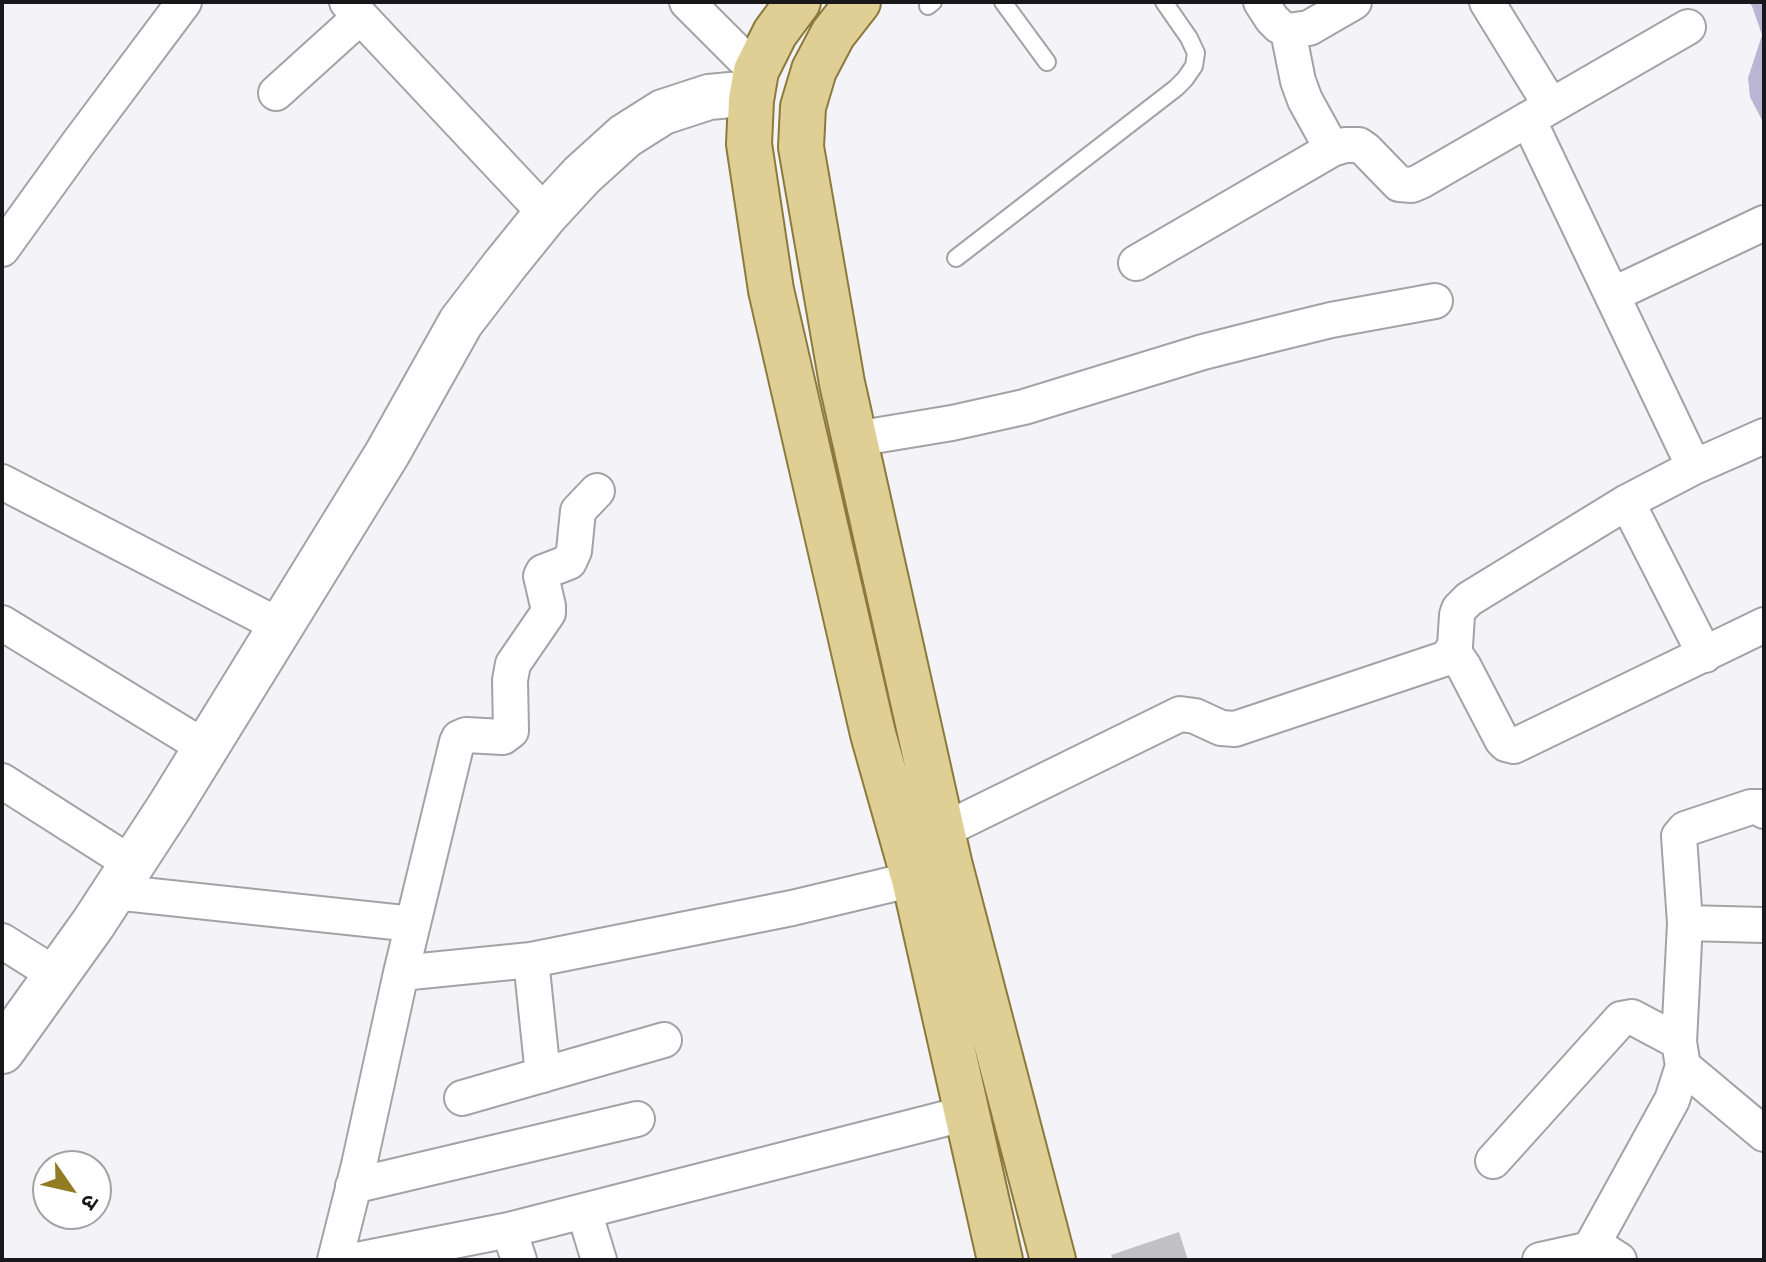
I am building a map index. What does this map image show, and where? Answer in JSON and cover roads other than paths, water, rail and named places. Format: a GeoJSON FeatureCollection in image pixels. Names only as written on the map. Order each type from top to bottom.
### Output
{"type":"FeatureCollection","features":[{"type":"Feature","properties":{"kind":"main road"},"geometry":{"type":"LineString","coordinates":[[798,2],[775,33],[754,82],[749,144],[771,290],[873,734],[914,879],[1000,1260]]}},
{"type":"Feature","properties":{"kind":"main road"},"geometry":{"type":"LineString","coordinates":[[858,2],[833,34],[814,70],[803,107],[801,147],[842,383],[942,831],[1053,1260]]}},
{"type":"Feature","properties":{"kind":"main road"},"geometry":{"type":"LineString","coordinates":[[834,563],[880,551]]}},
{"type":"Feature","properties":{"kind":"street"},"geometry":{"type":"LineString","coordinates":[[2,249],[184,2]]}},
{"type":"Feature","properties":{"kind":"street"},"geometry":{"type":"LineString","coordinates":[[2,1051],[123,878],[206,748],[387,454],[461,322],[546,214],[582,175],[625,136],[663,112],[754,82],[687,2]]}},
{"type":"Feature","properties":{"kind":"street"},"geometry":{"type":"LineString","coordinates":[[1261,2],[1272,19],[1288,31],[1309,28],[1354,2]]}},
{"type":"Feature","properties":{"kind":"street"},"geometry":{"type":"LineString","coordinates":[[1487,2],[1540,112],[1612,295],[1694,467]]}},
{"type":"Feature","properties":{"kind":"street"},"geometry":{"type":"LineString","coordinates":[[276,93],[353,9],[546,214]]}},
{"type":"Feature","properties":{"kind":"street"},"geometry":{"type":"LineString","coordinates":[[1136,263],[1332,149],[1345,145],[1359,145],[1399,184],[1412,185],[1688,27]]}},
{"type":"Feature","properties":{"kind":"street"},"geometry":{"type":"LineString","coordinates":[[1288,31],[1305,100],[1332,149]]}},
{"type":"Feature","properties":{"kind":"street"},"geometry":{"type":"LineString","coordinates":[[1612,295],[1764,223]]}},
{"type":"Feature","properties":{"kind":"street"},"geometry":{"type":"LineString","coordinates":[[855,439],[1024,407],[1245,341],[1331,320],[1435,301]]}},
{"type":"Feature","properties":{"kind":"street"},"geometry":{"type":"LineString","coordinates":[[942,831],[1180,714],[1195,716],[1221,728],[1235,729],[1447,658],[1456,640],[1457,615],[1469,599],[1627,502],[1694,467],[1764,436]]}},
{"type":"Feature","properties":{"kind":"street"},"geometry":{"type":"LineString","coordinates":[[2,482],[280,626]]}},
{"type":"Feature","properties":{"kind":"street"},"geometry":{"type":"LineString","coordinates":[[335,1260],[457,742],[466,735],[503,737],[511,731],[510,680],[513,664],[548,613],[541,576],[543,572],[569,562],[574,551],[578,511],[597,491]]}},
{"type":"Feature","properties":{"kind":"street"},"geometry":{"type":"LineString","coordinates":[[1627,502],[1705,655]]}},
{"type":"Feature","properties":{"kind":"street"},"geometry":{"type":"LineString","coordinates":[[2,623],[206,748]]}},
{"type":"Feature","properties":{"kind":"street"},"geometry":{"type":"LineString","coordinates":[[1453,651],[1502,740],[1514,746],[1764,625]]}},
{"type":"Feature","properties":{"kind":"street"},"geometry":{"type":"LineString","coordinates":[[2,781],[123,878],[413,924]]}},
{"type":"Feature","properties":{"kind":"street"},"geometry":{"type":"LineString","coordinates":[[1540,1260],[1604,1255],[1672,1100],[1681,1054],[1685,923],[1678,840],[1681,833],[1751,807],[1764,811]]}},
{"type":"Feature","properties":{"kind":"street"},"geometry":{"type":"LineString","coordinates":[[401,973],[531,960],[792,908],[914,879]]}},
{"type":"Feature","properties":{"kind":"street"},"geometry":{"type":"LineString","coordinates":[[1685,923],[1764,925]]}},
{"type":"Feature","properties":{"kind":"street"},"geometry":{"type":"LineString","coordinates":[[2,941],[56,975]]}},
{"type":"Feature","properties":{"kind":"street"},"geometry":{"type":"LineString","coordinates":[[531,960],[543,1075]]}},
{"type":"Feature","properties":{"kind":"street"},"geometry":{"type":"LineString","coordinates":[[1493,1161],[1621,1019],[1632,1017],[1681,1054],[1764,1134]]}},
{"type":"Feature","properties":{"kind":"street"},"geometry":{"type":"LineString","coordinates":[[462,1098],[664,1040]]}},
{"type":"Feature","properties":{"kind":"street"},"geometry":{"type":"LineString","coordinates":[[368,1259],[514,1245],[584,1211],[967,1113]]}},
{"type":"Feature","properties":{"kind":"street"},"geometry":{"type":"LineString","coordinates":[[353,1186],[637,1119]]}},
{"type":"Feature","properties":{"kind":"street"},"geometry":{"type":"LineString","coordinates":[[584,1211],[599,1260]]}},
{"type":"Feature","properties":{"kind":"lane"},"geometry":{"type":"LineString","coordinates":[[1003,2],[1047,62]]}},
{"type":"Feature","properties":{"kind":"lane"},"geometry":{"type":"LineString","coordinates":[[956,258],[1185,79],[1194,66],[1196,53],[1164,2]]}}]}
